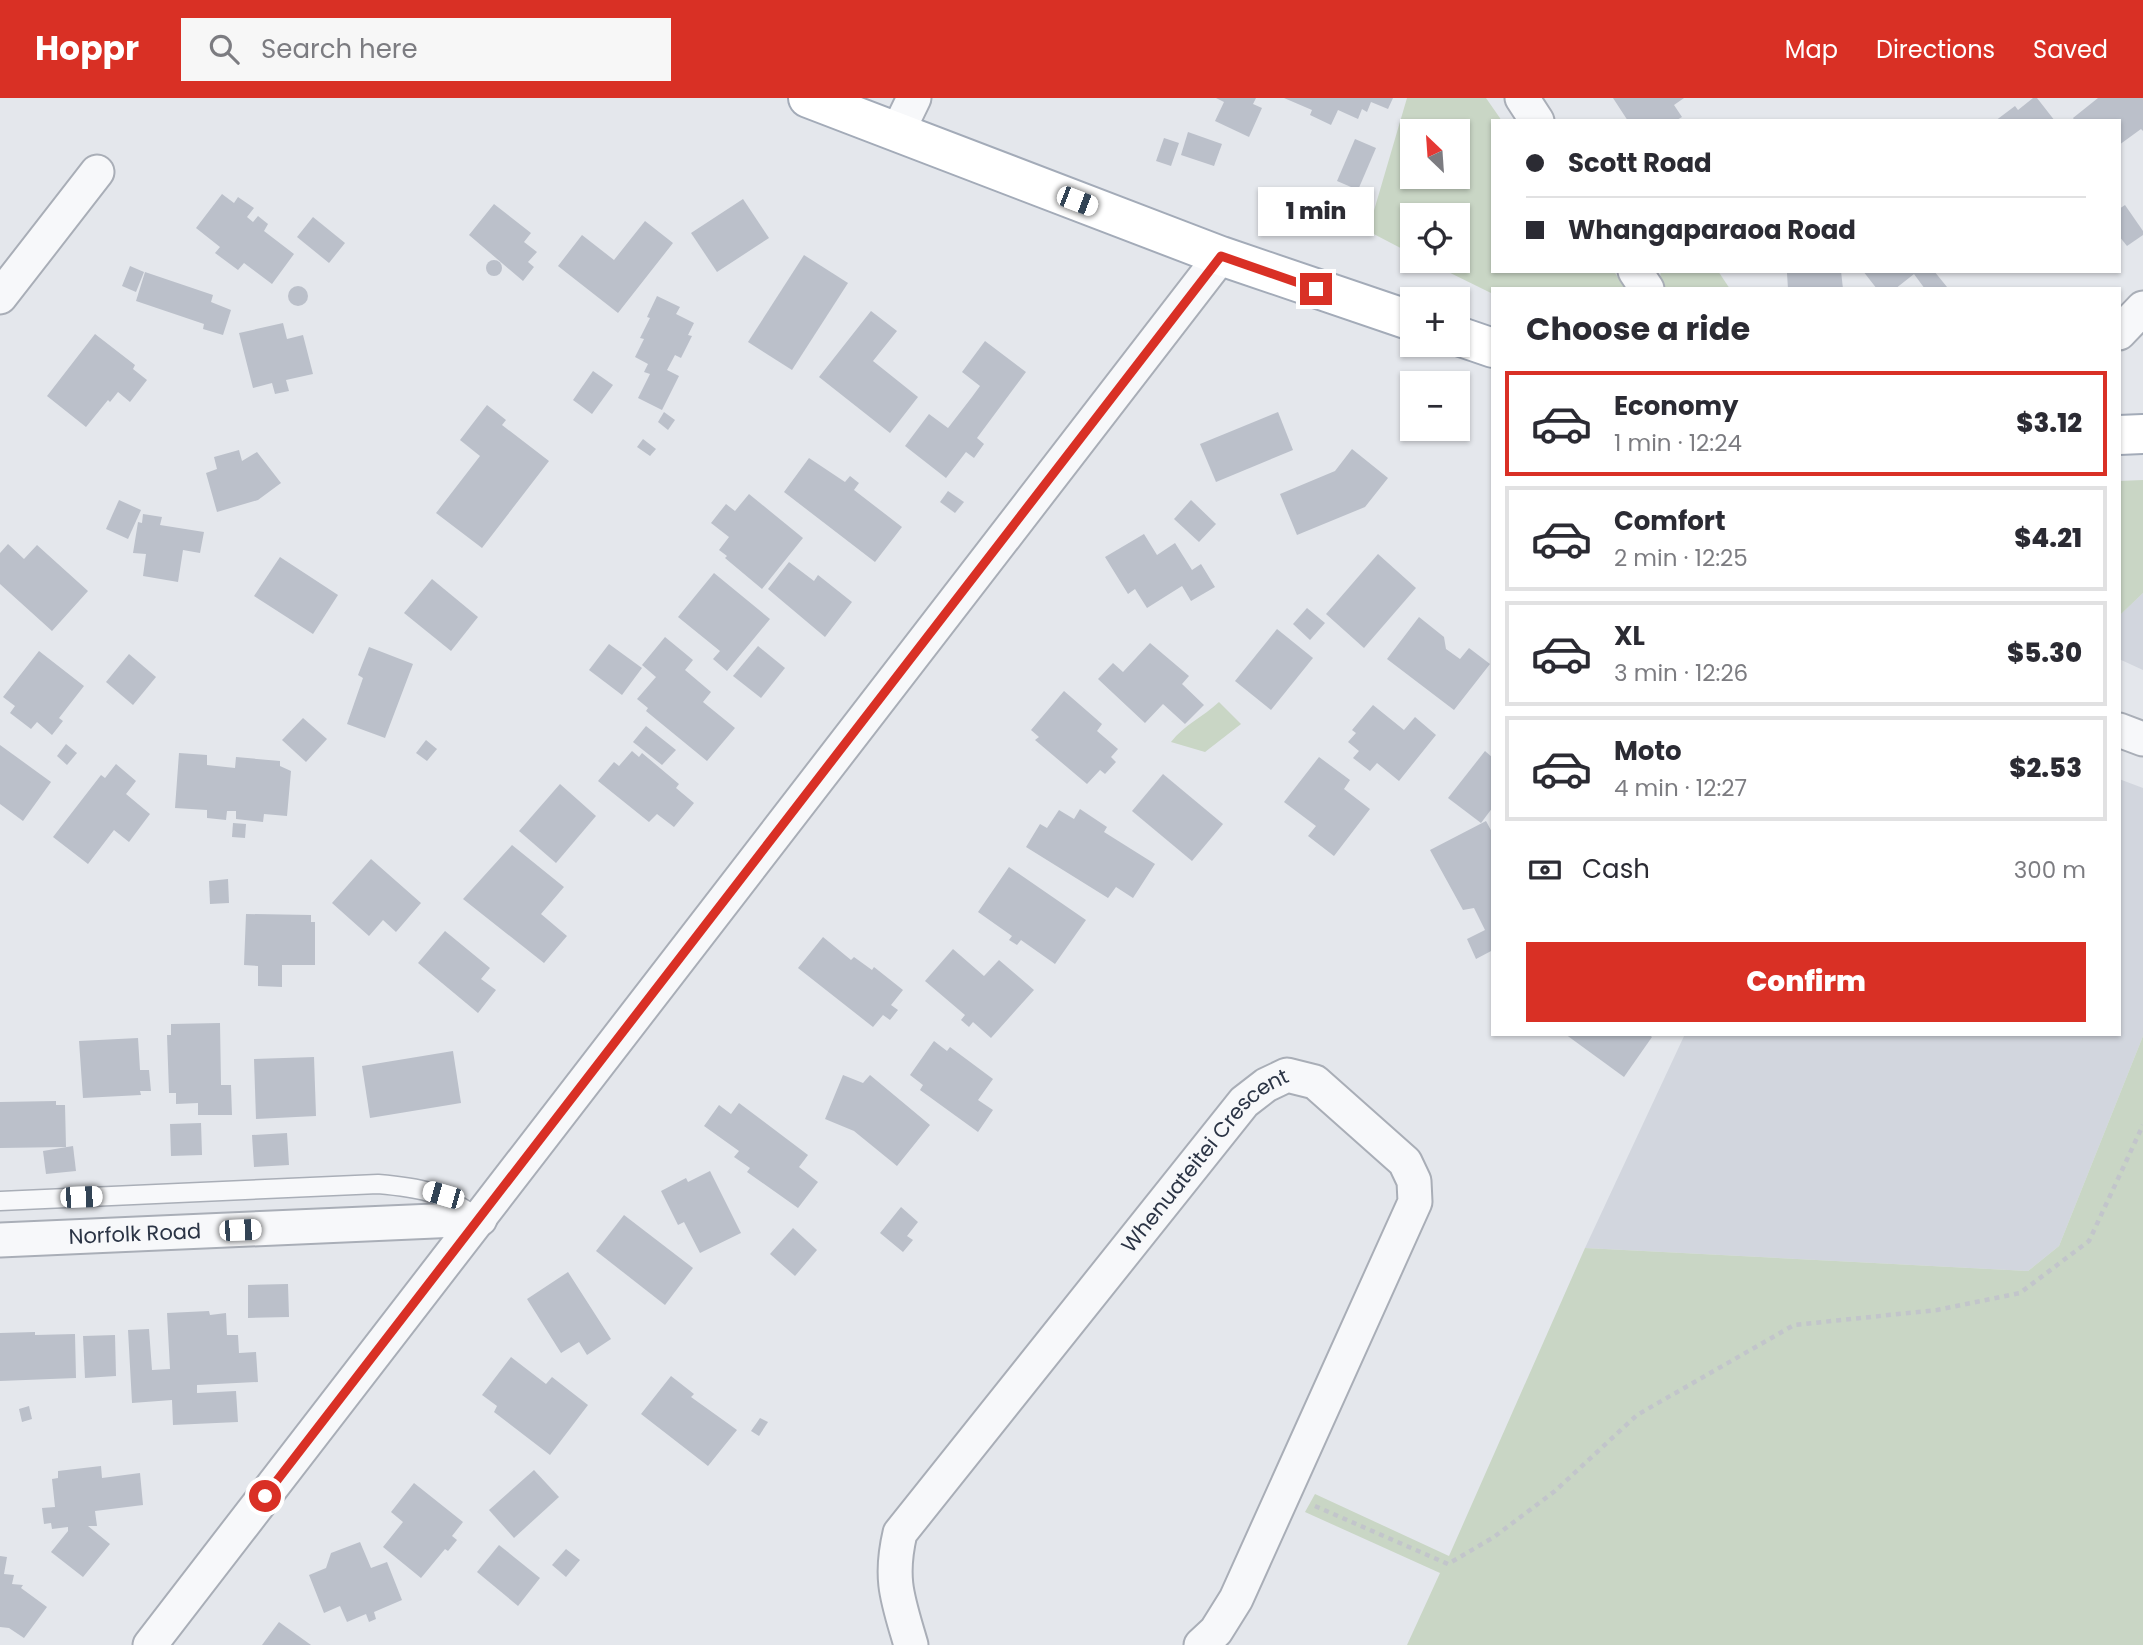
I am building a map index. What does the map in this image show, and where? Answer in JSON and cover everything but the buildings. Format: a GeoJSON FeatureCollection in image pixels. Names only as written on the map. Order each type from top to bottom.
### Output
{"type":"FeatureCollection","features":[{"type":"Feature","properties":{"kind":"main road"},"geometry":{"type":"LineString","coordinates":[[808,98],[906,115],[1221,256],[1400,317]]}},
{"type":"Feature","properties":{"kind":"main road"},"geometry":{"type":"LineString","coordinates":[[1470,340],[1491,347]]}},
{"type":"Feature","properties":{"kind":"main road"},"geometry":{"type":"LineString","coordinates":[[2121,435],[2143,434]]}},
{"type":"Feature","properties":{"kind":"street"},"geometry":{"type":"LineString","coordinates":[[1522,98],[1535,119]]}},
{"type":"Feature","properties":{"kind":"street"},"geometry":{"type":"LineString","coordinates":[[0,297],[97,172]]}},
{"type":"Feature","properties":{"kind":"street"},"geometry":{"type":"LineString","coordinates":[[150,1645],[1221,256]]}},
{"type":"Feature","properties":{"kind":"street"},"geometry":{"type":"LineString","coordinates":[[2121,331],[2143,309]]}},
{"type":"Feature","properties":{"kind":"street"},"geometry":{"type":"LineString","coordinates":[[2121,731],[2143,739]]}},
{"type":"Feature","properties":{"kind":"street","name":"Whenuateitei Crescent"},"geometry":{"type":"LineString","coordinates":[[911,1645],[898,1600],[893,1565],[900,1533],[1244,1102],[1266,1085],[1287,1075],[1315,1082],[1405,1162],[1414,1181],[1415,1202],[1237,1599],[1216,1631],[1201,1645]]}},
{"type":"Feature","properties":{"kind":"street","name":"Norfolk Road"},"geometry":{"type":"LineString","coordinates":[[0,1240],[480,1219]]}},
{"type":"Feature","properties":{"kind":"lane"},"geometry":{"type":"LineString","coordinates":[[0,1200],[378,1184],[418,1187],[443,1195],[480,1219]]}},
{"type":"Feature","properties":{"kind":"path"},"geometry":{"type":"LineString","coordinates":[[1284,1492],[1448,1564],[1494,1537],[1555,1491],[1637,1415],[1794,1325],[1937,1310],[2020,1293],[2089,1241],[2143,1125]]}},
{"type":"Feature","properties":{"kind":"shaded area"},"geometry":{"type":"Polygon","coordinates":[[[2143,593],[2143,670],[2121,660],[2121,614],[2143,593]]]}},
{"type":"Feature","properties":{"kind":"shaded area"},"geometry":{"type":"Polygon","coordinates":[[[2121,780],[2143,788],[2143,1036],[2059,1246],[2028,1271],[1585,1248],[1684,1036],[2121,1036],[2121,780]]]}},
{"type":"Feature","properties":{"kind":"green space"},"geometry":{"type":"Polygon","coordinates":[[[1407,98],[1486,98],[1501,119],[1491,119],[1491,273],[1615,273],[1624,287],[1491,287],[1491,293],[1450,273],[1470,273],[1470,203],[1400,203],[1400,248],[1368,231],[1400,122],[1400,189],[1470,189],[1470,119],[1401,119],[1407,98]]]}},
{"type":"Feature","properties":{"kind":"green space"},"geometry":{"type":"Polygon","coordinates":[[[1661,273],[1719,273],[1729,287],[1658,287],[1661,273]]]}},
{"type":"Feature","properties":{"kind":"green space"},"geometry":{"type":"Polygon","coordinates":[[[2143,480],[2143,593],[2121,614],[2121,481],[2143,480]]]}},
{"type":"Feature","properties":{"kind":"green space"},"geometry":{"type":"Polygon","coordinates":[[[1219,702],[1241,724],[1205,752],[1171,742],[1182,731],[1219,702]]]}},
{"type":"Feature","properties":{"kind":"green space"},"geometry":{"type":"Polygon","coordinates":[[[2143,1036],[2143,1645],[1407,1645],[1440,1573],[1305,1512],[1315,1494],[1449,1556],[1585,1248],[2028,1271],[2059,1246],[2143,1036]]]}},
{"type":"Feature","properties":{"kind":"route"},"geometry":{"type":"LineString","coordinates":[[265,1496],[1221,256],[1316,289]]}}]}
